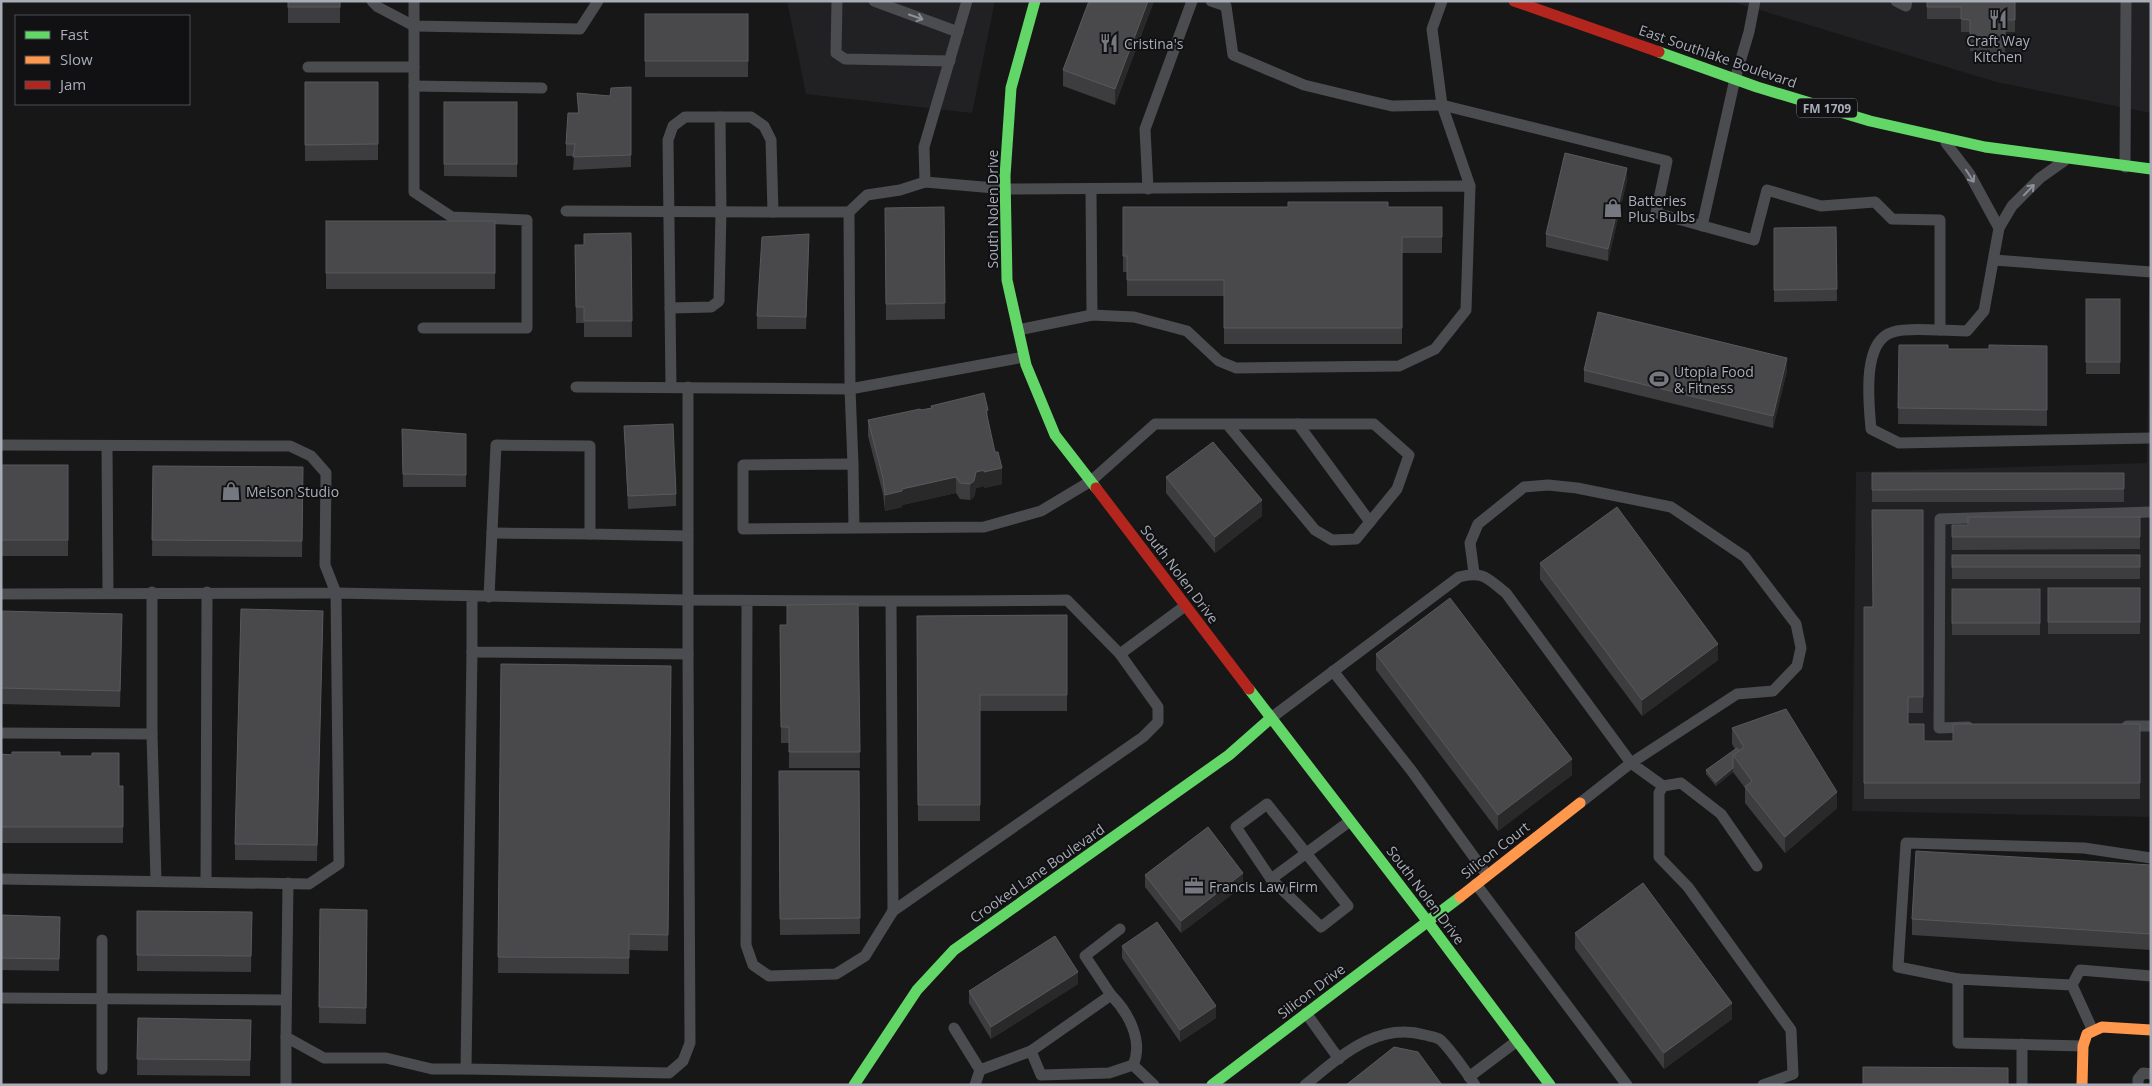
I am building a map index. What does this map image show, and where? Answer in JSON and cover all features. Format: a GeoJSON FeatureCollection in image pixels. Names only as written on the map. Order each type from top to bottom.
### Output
{"type":"FeatureCollection","features":[{"type":"Feature","properties":{"kind":"street","name":"South Nolen Drive"},"geometry":{"type":"LineString","coordinates":[[1035,1],[1011,88],[1006,189],[1007,280],[1024,357],[1055,434],[1270,718],[1428,922],[1550,1085]]}},
{"type":"Feature","properties":{"kind":"street","name":"East Southlake Boulevard"},"geometry":{"type":"LineString","coordinates":[[1514,1],[1735,79],[1870,121],[1985,147],[2151,169]]}},
{"type":"Feature","properties":{"kind":"street","name":"Crooked Lane Boulevard"},"geometry":{"type":"LineString","coordinates":[[854,1085],[917,990],[954,950],[1222,760],[1270,718]]}},
{"type":"Feature","properties":{"kind":"street","name":"Silicon Court"},"geometry":{"type":"LineString","coordinates":[[1428,922],[1580,803]]}},
{"type":"Feature","properties":{"kind":"street","name":"Silicon Drive"},"geometry":{"type":"LineString","coordinates":[[1212,1085],[1428,922]]}},
{"type":"Feature","properties":{"kind":"street"},"geometry":{"type":"LineString","coordinates":[[2082,1085],[2083,1046],[2087,1034],[2102,1027],[2151,1030]]}},
{"type":"Feature","properties":{"kind":"lane"},"geometry":{"type":"LineString","coordinates":[[372,1],[378,7],[414,26],[580,29],[598,1]]}},
{"type":"Feature","properties":{"kind":"lane"},"geometry":{"type":"LineString","coordinates":[[414,1],[414,192],[452,217],[527,220],[527,328],[423,328]]}},
{"type":"Feature","properties":{"kind":"lane"},"geometry":{"type":"LineString","coordinates":[[837,1],[836,53],[845,59],[950,61]]}},
{"type":"Feature","properties":{"kind":"lane"},"geometry":{"type":"LineString","coordinates":[[874,1],[958,32]]}},
{"type":"Feature","properties":{"kind":"lane"},"geometry":{"type":"LineString","coordinates":[[924,182],[924,147],[967,1]]}},
{"type":"Feature","properties":{"kind":"lane"},"geometry":{"type":"LineString","coordinates":[[1148,188],[1145,129],[1192,1]]}},
{"type":"Feature","properties":{"kind":"lane"},"geometry":{"type":"LineString","coordinates":[[1211,1],[1226,6],[1233,55],[1304,85],[1392,106],[1442,105],[1667,161],[1656,213],[1754,240],[1767,190],[1821,206],[1875,202],[1892,220],[1940,220],[1940,330]]}},
{"type":"Feature","properties":{"kind":"lane"},"geometry":{"type":"LineString","coordinates":[[1018,330],[1092,315],[1134,317],[1187,331],[1219,361],[1236,368],[1399,366],[1435,349],[1466,310],[1470,186],[1442,105],[1432,29],[1442,1]]}},
{"type":"Feature","properties":{"kind":"lane"},"geometry":{"type":"LineString","coordinates":[[1702,226],[1735,79],[1749,32],[1755,1]]}},
{"type":"Feature","properties":{"kind":"lane"},"geometry":{"type":"LineString","coordinates":[[1896,1],[1906,6],[1907,1]]}},
{"type":"Feature","properties":{"kind":"lane"},"geometry":{"type":"LineString","coordinates":[[2125,167],[2126,1]]}},
{"type":"Feature","properties":{"kind":"lane"},"geometry":{"type":"LineString","coordinates":[[308,67],[414,67]]}},
{"type":"Feature","properties":{"kind":"lane"},"geometry":{"type":"LineString","coordinates":[[414,86],[542,88]]}},
{"type":"Feature","properties":{"kind":"lane"},"geometry":{"type":"LineString","coordinates":[[671,387],[668,140],[673,126],[685,117],[751,117],[764,126],[771,140],[773,212]]}},
{"type":"Feature","properties":{"kind":"lane"},"geometry":{"type":"LineString","coordinates":[[670,308],[711,307],[719,301],[721,212],[720,117]]}},
{"type":"Feature","properties":{"kind":"lane"},"geometry":{"type":"LineString","coordinates":[[1941,137],[1969,173],[1999,228]]}},
{"type":"Feature","properties":{"kind":"lane"},"geometry":{"type":"LineString","coordinates":[[2066,159],[2040,178],[2012,206],[1999,228],[1984,311],[1967,330],[1892,332],[1875,346],[1868,385],[1872,429],[1899,443],[2151,438]]}},
{"type":"Feature","properties":{"kind":"lane"},"geometry":{"type":"LineString","coordinates":[[566,211],[849,212],[867,195],[900,190],[924,182],[1006,189],[1470,186]]}},
{"type":"Feature","properties":{"kind":"lane"},"geometry":{"type":"LineString","coordinates":[[1091,189],[1092,315]]}},
{"type":"Feature","properties":{"kind":"lane"},"geometry":{"type":"LineString","coordinates":[[849,212],[850,389],[854,528]]}},
{"type":"Feature","properties":{"kind":"lane"},"geometry":{"type":"LineString","coordinates":[[1994,260],[2151,272]]}},
{"type":"Feature","properties":{"kind":"lane"},"geometry":{"type":"LineString","coordinates":[[576,386],[850,389],[1024,357]]}},
{"type":"Feature","properties":{"kind":"lane"},"geometry":{"type":"LineString","coordinates":[[286,1037],[324,1058],[386,1058],[432,1068],[669,1072],[683,1061],[690,1043],[688,387]]}},
{"type":"Feature","properties":{"kind":"lane"},"geometry":{"type":"LineString","coordinates":[[852,464],[743,466],[743,529],[984,527],[1041,511],[1091,481],[1156,424],[1227,424],[1374,424],[1409,455],[1397,489],[1356,540],[1332,540],[1315,530],[1227,424]]}},
{"type":"Feature","properties":{"kind":"lane"},"geometry":{"type":"LineString","coordinates":[[1298,424],[1370,522]]}},
{"type":"Feature","properties":{"kind":"lane"},"geometry":{"type":"LineString","coordinates":[[1,445],[290,446],[312,456],[326,473],[325,565],[336,593],[339,864],[309,884],[1,879]]}},
{"type":"Feature","properties":{"kind":"lane"},"geometry":{"type":"LineString","coordinates":[[489,597],[496,445],[590,446],[590,534]]}},
{"type":"Feature","properties":{"kind":"lane"},"geometry":{"type":"LineString","coordinates":[[107,446],[108,593]]}},
{"type":"Feature","properties":{"kind":"lane"},"geometry":{"type":"LineString","coordinates":[[1474,573],[1470,542],[1478,524],[1524,486],[1548,485],[1577,488],[1671,507],[1745,557],[1796,624],[1801,648],[1797,666],[1773,691],[1737,694],[1631,762],[1580,803]]}},
{"type":"Feature","properties":{"kind":"lane"},"geometry":{"type":"LineString","coordinates":[[1978,727],[1939,728],[1940,519],[2151,512]]}},
{"type":"Feature","properties":{"kind":"lane"},"geometry":{"type":"LineString","coordinates":[[492,533],[688,536]]}},
{"type":"Feature","properties":{"kind":"lane"},"geometry":{"type":"LineString","coordinates":[[1270,718],[1459,577],[1474,573],[1488,578],[1506,593],[1631,762],[1663,786],[1681,783],[1720,814],[1757,866]]}},
{"type":"Feature","properties":{"kind":"lane"},"geometry":{"type":"LineString","coordinates":[[152,592],[152,734],[156,881]]}},
{"type":"Feature","properties":{"kind":"lane"},"geometry":{"type":"LineString","coordinates":[[1,594],[207,592],[746,601],[1067,600],[1120,654],[1158,708],[1158,722],[1143,738],[892,911],[866,956],[836,974],[770,976],[753,965],[746,945],[746,601]]}},
{"type":"Feature","properties":{"kind":"lane"},"geometry":{"type":"LineString","coordinates":[[206,882],[207,592]]}},
{"type":"Feature","properties":{"kind":"lane"},"geometry":{"type":"LineString","coordinates":[[466,1070],[472,597]]}},
{"type":"Feature","properties":{"kind":"lane"},"geometry":{"type":"LineString","coordinates":[[891,602],[892,911]]}},
{"type":"Feature","properties":{"kind":"lane"},"geometry":{"type":"LineString","coordinates":[[1120,654],[1185,606]]}},
{"type":"Feature","properties":{"kind":"lane"},"geometry":{"type":"LineString","coordinates":[[472,652],[688,654]]}},
{"type":"Feature","properties":{"kind":"lane"},"geometry":{"type":"LineString","coordinates":[[1333,671],[1411,770],[1488,875]]}},
{"type":"Feature","properties":{"kind":"lane"},"geometry":{"type":"LineString","coordinates":[[2112,726],[2151,726]]}},
{"type":"Feature","properties":{"kind":"lane"},"geometry":{"type":"LineString","coordinates":[[1,733],[152,734]]}},
{"type":"Feature","properties":{"kind":"lane"},"geometry":{"type":"LineString","coordinates":[[1663,786],[1659,793],[1659,857],[1688,887],[1791,1030],[1792,1074],[1763,1085]]}},
{"type":"Feature","properties":{"kind":"lane"},"geometry":{"type":"LineString","coordinates":[[1267,804],[1348,906],[1321,928],[1271,878],[1236,827],[1267,804]]}},
{"type":"Feature","properties":{"kind":"lane"},"geometry":{"type":"LineString","coordinates":[[1271,878],[1350,821]]}},
{"type":"Feature","properties":{"kind":"lane"},"geometry":{"type":"LineString","coordinates":[[2072,985],[1958,979],[1898,967],[1906,843],[2084,848],[2151,858]]}},
{"type":"Feature","properties":{"kind":"lane"},"geometry":{"type":"LineString","coordinates":[[286,1085],[288,883]]}},
{"type":"Feature","properties":{"kind":"lane"},"geometry":{"type":"LineString","coordinates":[[1476,884],[1627,1085]]}},
{"type":"Feature","properties":{"kind":"lane"},"geometry":{"type":"LineString","coordinates":[[1031,1051],[1041,1075],[1109,1073],[1132,1064],[1137,1055],[1133,1029],[1125,1009],[1111,995],[1085,956],[1120,929]]}},
{"type":"Feature","properties":{"kind":"lane"},"geometry":{"type":"LineString","coordinates":[[102,940],[102,1069]]}},
{"type":"Feature","properties":{"kind":"lane"},"geometry":{"type":"LineString","coordinates":[[2072,985],[2080,970],[2151,976]]}},
{"type":"Feature","properties":{"kind":"lane"},"geometry":{"type":"LineString","coordinates":[[1958,979],[1958,1043],[2083,1046]]}},
{"type":"Feature","properties":{"kind":"lane"},"geometry":{"type":"LineString","coordinates":[[2072,985],[2093,1031]]}},
{"type":"Feature","properties":{"kind":"lane"},"geometry":{"type":"LineString","coordinates":[[980,1070],[1031,1051],[1111,995]]}},
{"type":"Feature","properties":{"kind":"lane"},"geometry":{"type":"LineString","coordinates":[[1,998],[286,1000]]}},
{"type":"Feature","properties":{"kind":"lane"},"geometry":{"type":"LineString","coordinates":[[1306,1013],[1339,1059]]}},
{"type":"Feature","properties":{"kind":"lane"},"geometry":{"type":"LineString","coordinates":[[954,1028],[980,1070]]}},
{"type":"Feature","properties":{"kind":"lane"},"geometry":{"type":"LineString","coordinates":[[1305,1085],[1361,1044],[1385,1033],[1400,1031],[1416,1032],[1440,1039],[1472,1081],[1517,1041]]}},
{"type":"Feature","properties":{"kind":"lane"},"geometry":{"type":"LineString","coordinates":[[2022,1044],[2022,1085]]}},
{"type":"Feature","properties":{"kind":"lane"},"geometry":{"type":"LineString","coordinates":[[1132,1064],[1154,1085]]}},
{"type":"Feature","properties":{"kind":"lane"},"geometry":{"type":"LineString","coordinates":[[975,1085],[980,1070]]}},
{"type":"Feature","properties":{"kind":"lane"},"geometry":{"type":"LineString","coordinates":[[2138,1085],[2138,1079],[2143,1073],[2151,1074]]}},
{"type":"Feature","properties":{"kind":"shaded area"},"geometry":{"type":"Polygon","coordinates":[[[787,1],[995,1],[972,113],[806,94],[787,1]]]}},
{"type":"Feature","properties":{"kind":"shaded area"},"geometry":{"type":"Polygon","coordinates":[[[1730,1],[2151,1],[2151,113],[1996,82],[1730,1]]]}},
{"type":"Feature","properties":{"kind":"shaded area"},"geometry":{"type":"Polygon","coordinates":[[[2149,284],[2151,284],[2151,817],[1852,811],[1856,472],[2147,463],[2149,284]]]}},
{"type":"Feature","properties":{"kind":"building"},"geometry":{"type":"Polygon","coordinates":[[[288,1],[340,1],[340,7],[288,7],[288,1]]]}},
{"type":"Feature","properties":{"kind":"building","name":"Cristina's"},"geometry":{"type":"Polygon","coordinates":[[[1089,1],[1148,1],[1115,89],[1063,70],[1089,1]]]}},
{"type":"Feature","properties":{"kind":"building"},"geometry":{"type":"Polygon","coordinates":[[[1927,1],[2015,1],[2015,20],[2005,20],[2005,47],[1984,46],[1984,39],[1970,39],[1970,20],[1961,19],[1961,7],[1927,7],[1927,1]]]}},
{"type":"Feature","properties":{"kind":"building"},"geometry":{"type":"Polygon","coordinates":[[[645,14],[748,14],[748,61],[645,61],[645,14]]]}},
{"type":"Feature","properties":{"kind":"building"},"geometry":{"type":"Polygon","coordinates":[[[305,82],[378,82],[378,144],[305,145],[305,82]]]}},
{"type":"Feature","properties":{"kind":"building"},"geometry":{"type":"Polygon","coordinates":[[[631,87],[631,155],[573,157],[575,144],[566,144],[568,113],[579,113],[577,93],[610,96],[611,88],[631,87]]]}},
{"type":"Feature","properties":{"kind":"building"},"geometry":{"type":"Polygon","coordinates":[[[444,102],[517,102],[517,164],[444,164],[444,102]]]}},
{"type":"Feature","properties":{"kind":"building"},"geometry":{"type":"Polygon","coordinates":[[[1565,153],[1627,168],[1608,249],[1546,234],[1565,153]]]}},
{"type":"Feature","properties":{"kind":"building"},"geometry":{"type":"Polygon","coordinates":[[[1288,202],[1388,202],[1388,207],[1442,207],[1442,237],[1402,237],[1402,328],[1224,328],[1224,280],[1127,280],[1127,256],[1123,256],[1123,207],[1288,207],[1288,202]]]}},
{"type":"Feature","properties":{"kind":"building"},"geometry":{"type":"Polygon","coordinates":[[[944,207],[945,303],[886,304],[885,208],[944,207]]]}},
{"type":"Feature","properties":{"kind":"building"},"geometry":{"type":"Polygon","coordinates":[[[326,221],[495,221],[495,273],[326,273],[326,221]]]}},
{"type":"Feature","properties":{"kind":"building"},"geometry":{"type":"Polygon","coordinates":[[[1836,227],[1837,289],[1774,290],[1774,228],[1836,227]]]}},
{"type":"Feature","properties":{"kind":"building"},"geometry":{"type":"Polygon","coordinates":[[[631,233],[632,321],[584,321],[584,307],[576,307],[575,245],[584,245],[584,234],[631,233]]]}},
{"type":"Feature","properties":{"kind":"building"},"geometry":{"type":"Polygon","coordinates":[[[809,234],[806,317],[757,316],[762,237],[809,234]]]}},
{"type":"Feature","properties":{"kind":"building"},"geometry":{"type":"Polygon","coordinates":[[[2086,299],[2120,299],[2120,362],[2086,362],[2086,299]]]}},
{"type":"Feature","properties":{"kind":"building"},"geometry":{"type":"Polygon","coordinates":[[[1598,312],[1787,358],[1773,416],[1584,370],[1598,312]]]}},
{"type":"Feature","properties":{"kind":"building"},"geometry":{"type":"Polygon","coordinates":[[[1899,345],[1948,345],[1948,349],[1989,349],[1989,345],[2047,346],[2047,410],[1898,408],[1899,345]]]}},
{"type":"Feature","properties":{"kind":"building"},"geometry":{"type":"Polygon","coordinates":[[[984,393],[995,452],[998,452],[1002,468],[976,472],[974,481],[970,484],[960,483],[956,477],[902,489],[902,491],[885,495],[883,478],[868,420],[932,408],[931,406],[984,393]]]}},
{"type":"Feature","properties":{"kind":"building"},"geometry":{"type":"Polygon","coordinates":[[[673,424],[676,494],[628,496],[624,426],[673,424]]]}},
{"type":"Feature","properties":{"kind":"building"},"geometry":{"type":"Polygon","coordinates":[[[402,429],[466,434],[466,475],[403,474],[402,429]]]}},
{"type":"Feature","properties":{"kind":"building"},"geometry":{"type":"Polygon","coordinates":[[[1213,442],[1262,500],[1215,537],[1166,477],[1213,442]]]}},
{"type":"Feature","properties":{"kind":"building"},"geometry":{"type":"Polygon","coordinates":[[[1,465],[68,465],[68,540],[1,540],[1,465]]]}},
{"type":"Feature","properties":{"kind":"building"},"geometry":{"type":"Polygon","coordinates":[[[153,466],[303,467],[302,541],[152,540],[153,466]]]}},
{"type":"Feature","properties":{"kind":"building"},"geometry":{"type":"Polygon","coordinates":[[[1872,473],[2124,473],[2124,489],[1872,490],[1872,473]]]}},
{"type":"Feature","properties":{"kind":"building"},"geometry":{"type":"Polygon","coordinates":[[[1617,507],[1718,644],[1642,700],[1540,563],[1617,507]]]}},
{"type":"Feature","properties":{"kind":"building"},"geometry":{"type":"Polygon","coordinates":[[[1872,510],[1923,510],[1923,697],[1908,697],[1908,724],[1924,724],[1924,741],[1953,741],[1953,724],[2140,724],[2140,783],[1864,783],[1864,607],[1873,607],[1872,510]]]}},
{"type":"Feature","properties":{"kind":"building"},"geometry":{"type":"Polygon","coordinates":[[[1968,517],[2140,517],[2140,537],[1952,537],[1952,525],[1968,525],[1968,517]]]}},
{"type":"Feature","properties":{"kind":"building"},"geometry":{"type":"Polygon","coordinates":[[[1952,555],[2140,555],[2140,567],[1952,567],[1952,555]]]}},
{"type":"Feature","properties":{"kind":"building"},"geometry":{"type":"Polygon","coordinates":[[[2048,588],[2140,588],[2140,622],[2048,622],[2048,588]]]}},
{"type":"Feature","properties":{"kind":"building"},"geometry":{"type":"Polygon","coordinates":[[[1952,589],[2040,589],[2040,623],[1952,623],[1952,589]]]}},
{"type":"Feature","properties":{"kind":"building"},"geometry":{"type":"Polygon","coordinates":[[[1450,598],[1572,759],[1498,815],[1376,654],[1450,598]]]}},
{"type":"Feature","properties":{"kind":"building"},"geometry":{"type":"Polygon","coordinates":[[[858,604],[860,752],[789,752],[789,727],[781,727],[780,625],[787,625],[787,605],[858,604]]]}},
{"type":"Feature","properties":{"kind":"building"},"geometry":{"type":"Polygon","coordinates":[[[241,609],[323,611],[317,845],[235,844],[241,609]]]}},
{"type":"Feature","properties":{"kind":"building"},"geometry":{"type":"Polygon","coordinates":[[[1,611],[122,614],[120,691],[1,688],[1,611]]]}},
{"type":"Feature","properties":{"kind":"building"},"geometry":{"type":"Polygon","coordinates":[[[1067,615],[1067,695],[980,695],[980,805],[918,805],[917,616],[1067,615]]]}},
{"type":"Feature","properties":{"kind":"building"},"geometry":{"type":"Polygon","coordinates":[[[501,664],[671,666],[668,935],[629,934],[629,958],[498,957],[501,664]]]}},
{"type":"Feature","properties":{"kind":"building"},"geometry":{"type":"Polygon","coordinates":[[[1786,709],[1837,792],[1785,837],[1745,787],[1752,781],[1733,755],[1744,747],[1732,728],[1786,709]]]}},
{"type":"Feature","properties":{"kind":"building"},"geometry":{"type":"Polygon","coordinates":[[[1737,748],[1739,751],[1733,755],[1733,768],[1716,782],[1706,770],[1737,748]]]}},
{"type":"Feature","properties":{"kind":"building"},"geometry":{"type":"Polygon","coordinates":[[[12,752],[60,752],[60,756],[92,756],[92,753],[119,753],[119,786],[123,786],[123,827],[1,827],[1,754],[12,755],[12,752]]]}},
{"type":"Feature","properties":{"kind":"building"},"geometry":{"type":"Polygon","coordinates":[[[779,771],[859,771],[860,918],[780,919],[779,771]]]}},
{"type":"Feature","properties":{"kind":"building","name":"Francis Law Firm"},"geometry":{"type":"Polygon","coordinates":[[[1208,827],[1243,873],[1181,921],[1145,875],[1208,827]]]}},
{"type":"Feature","properties":{"kind":"building"},"geometry":{"type":"Polygon","coordinates":[[[1916,851],[2151,865],[2151,934],[1912,919],[1916,851]]]}},
{"type":"Feature","properties":{"kind":"building"},"geometry":{"type":"Polygon","coordinates":[[[1643,883],[1732,1003],[1664,1053],[1575,933],[1643,883]]]}},
{"type":"Feature","properties":{"kind":"building"},"geometry":{"type":"Polygon","coordinates":[[[320,909],[367,910],[366,1008],[319,1007],[320,909]]]}},
{"type":"Feature","properties":{"kind":"building"},"geometry":{"type":"Polygon","coordinates":[[[137,911],[252,912],[251,956],[137,955],[137,911]]]}},
{"type":"Feature","properties":{"kind":"building"},"geometry":{"type":"Polygon","coordinates":[[[1,915],[60,917],[59,959],[1,958],[1,915]]]}},
{"type":"Feature","properties":{"kind":"building"},"geometry":{"type":"Polygon","coordinates":[[[1157,922],[1216,1006],[1180,1030],[1122,946],[1157,922]]]}},
{"type":"Feature","properties":{"kind":"building"},"geometry":{"type":"Polygon","coordinates":[[[1055,936],[1078,972],[991,1027],[969,991],[1055,936]]]}},
{"type":"Feature","properties":{"kind":"building"},"geometry":{"type":"Polygon","coordinates":[[[138,1018],[251,1020],[250,1060],[137,1059],[138,1018]]]}},
{"type":"Feature","properties":{"kind":"building"},"geometry":{"type":"Polygon","coordinates":[[[1394,1047],[1418,1052],[1442,1085],[1346,1085],[1394,1047]]]}},
{"type":"Feature","properties":{"kind":"building"},"geometry":{"type":"Polygon","coordinates":[[[1863,1067],[2008,1068],[2008,1085],[1863,1085],[1863,1067]]]}},
{"type":"Feature","properties":{"kind":"traffic: fast"},"geometry":{"type":"LineString","coordinates":[[1035,1],[1011,88],[1005,176],[1007,280],[1026,365],[1055,435],[1096,488]]}},
{"type":"Feature","properties":{"kind":"traffic: fast"},"geometry":{"type":"LineString","coordinates":[[1659,52],[1757,87],[1870,121],[1985,147],[2151,169]]}},
{"type":"Feature","properties":{"kind":"traffic: fast"},"geometry":{"type":"LineString","coordinates":[[1249,689],[1428,922],[1550,1085]]}},
{"type":"Feature","properties":{"kind":"traffic: fast"},"geometry":{"type":"LineString","coordinates":[[854,1085],[917,990],[954,950],[1229,755],[1271,718]]}},
{"type":"Feature","properties":{"kind":"traffic: fast"},"geometry":{"type":"LineString","coordinates":[[1212,1085],[1460,897]]}},
{"type":"Feature","properties":{"kind":"traffic: slow"},"geometry":{"type":"LineString","coordinates":[[1460,897],[1580,803]]}},
{"type":"Feature","properties":{"kind":"traffic: slow"},"geometry":{"type":"LineString","coordinates":[[2082,1085],[2083,1046],[2087,1034],[2102,1027],[2151,1030]]}},
{"type":"Feature","properties":{"kind":"traffic: jam"},"geometry":{"type":"LineString","coordinates":[[1514,1],[1659,52]]}},
{"type":"Feature","properties":{"kind":"traffic: jam"},"geometry":{"type":"LineString","coordinates":[[1096,488],[1249,689]]}},
{"type":"Feature","properties":{"kind":"place","name":"Craft Way Kitchen"},"geometry":{"type":"Point","coordinates":[1998,19]}},
{"type":"Feature","properties":{"kind":"place","name":"Cristina's"},"geometry":{"type":"Point","coordinates":[1109,43]}},
{"type":"Feature","properties":{"kind":"place","name":"Batteries Plus Bulbs"},"geometry":{"type":"Point","coordinates":[1613,208]}},
{"type":"Feature","properties":{"kind":"place","name":"Utopia Food & Fitness"},"geometry":{"type":"Point","coordinates":[1659,379]}},
{"type":"Feature","properties":{"kind":"place","name":"Meison Studio"},"geometry":{"type":"Point","coordinates":[231,491]}},
{"type":"Feature","properties":{"kind":"place","name":"Francis Law Firm"},"geometry":{"type":"Point","coordinates":[1194,886]}}]}
